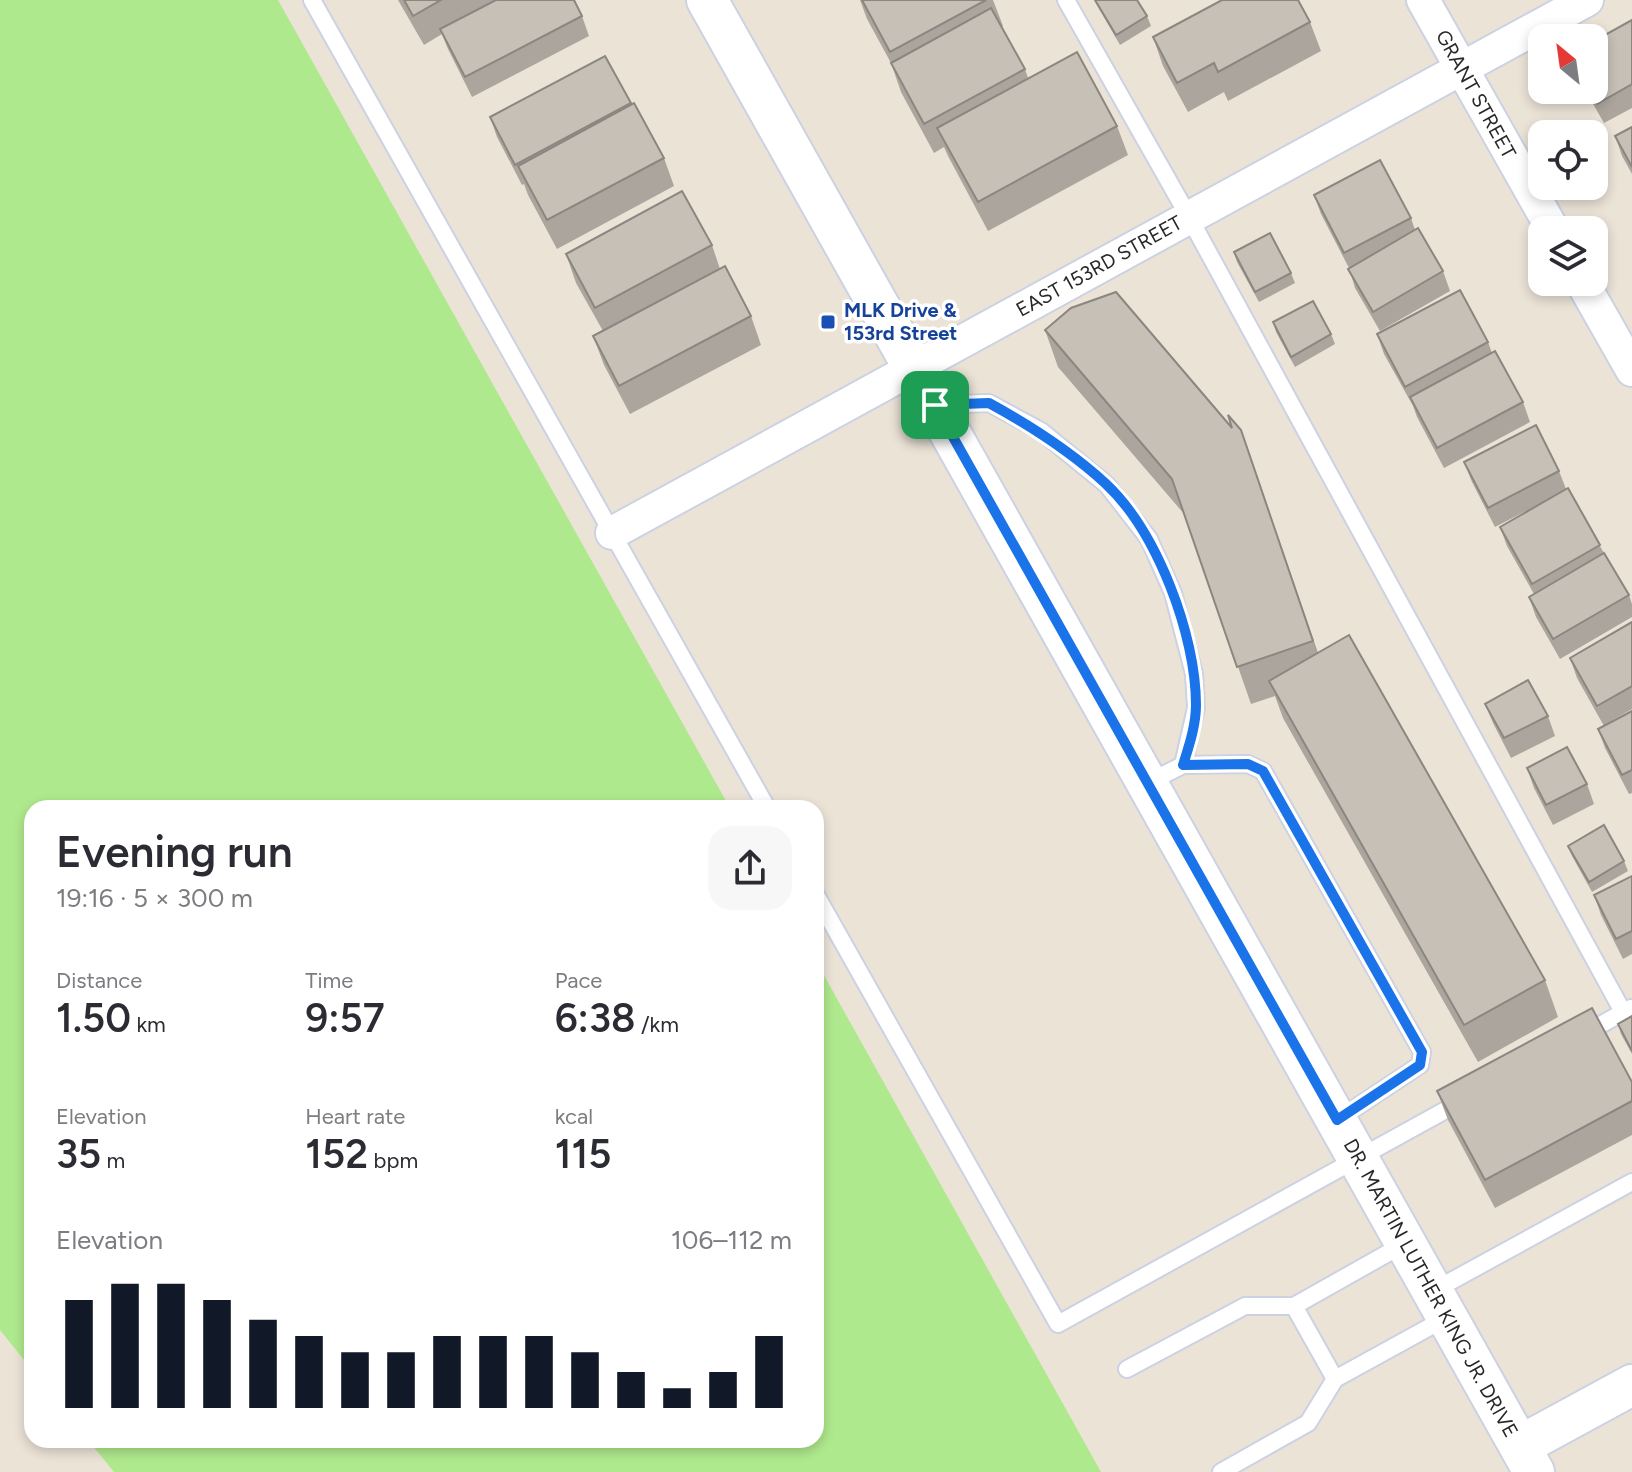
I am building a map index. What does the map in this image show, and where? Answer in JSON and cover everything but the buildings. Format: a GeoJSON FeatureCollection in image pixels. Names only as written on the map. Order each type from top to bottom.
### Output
{"type":"FeatureCollection","features":[{"type":"Feature","properties":{"kind":"street","name":"DR. MARTIN LUTHER KING JR. DRIVE"},"geometry":{"type":"LineString","coordinates":[[707,0],[1527,1459]]}},
{"type":"Feature","properties":{"kind":"street","name":"GRANT STREET"},"geometry":{"type":"LineString","coordinates":[[1423,0],[1545,216]]}},
{"type":"Feature","properties":{"kind":"street","name":"EAST 153RD STREET"},"geometry":{"type":"LineString","coordinates":[[612,533],[1587,0]]}},
{"type":"Feature","properties":{"kind":"street"},"geometry":{"type":"LineString","coordinates":[[1590,296],[1632,370]]}},
{"type":"Feature","properties":{"kind":"street"},"geometry":{"type":"LineString","coordinates":[[1527,1459],[1632,1385]]}},
{"type":"Feature","properties":{"kind":"lane"},"geometry":{"type":"LineString","coordinates":[[312,0],[762,800]]}},
{"type":"Feature","properties":{"kind":"lane"},"geometry":{"type":"LineString","coordinates":[[1066,0],[1628,1010],[1567,1043]]}},
{"type":"Feature","properties":{"kind":"lane"},"geometry":{"type":"LineString","coordinates":[[935,405],[989,403],[1041,431],[1107,485],[1149,539],[1173,593],[1194,674],[1196,708],[1183,765]]}},
{"type":"Feature","properties":{"kind":"lane"},"geometry":{"type":"LineString","coordinates":[[1147,783],[1183,765],[1248,764],[1263,771],[1422,1052],[1420,1065],[1337,1120]]}},
{"type":"Feature","properties":{"kind":"lane"},"geometry":{"type":"LineString","coordinates":[[824,909],[1058,1324],[1470,1097]]}},
{"type":"Feature","properties":{"kind":"lane"},"geometry":{"type":"LineString","coordinates":[[1221,1472],[1308,1423],[1335,1379],[1440,1304],[1632,1182]]}},
{"type":"Feature","properties":{"kind":"lane"},"geometry":{"type":"LineString","coordinates":[[1127,1369],[1245,1306],[1294,1306],[1406,1243]]}},
{"type":"Feature","properties":{"kind":"lane"},"geometry":{"type":"LineString","coordinates":[[1294,1306],[1335,1379]]}},
{"type":"Feature","properties":{"kind":"green space"},"geometry":{"type":"Polygon","coordinates":[[[0,0],[278,0],[726,800],[24,800],[24,1360],[0,1330],[0,0]]]}},
{"type":"Feature","properties":{"kind":"green space"},"geometry":{"type":"Polygon","coordinates":[[[824,975],[1101,1472],[114,1472],[94,1448],[824,1448],[824,975]]]}},
{"type":"Feature","properties":{"kind":"place","name":"MLK Drive & 153rd Street"},"geometry":{"type":"Point","coordinates":[828,322]}},
{"type":"Feature","properties":{"kind":"route"},"geometry":{"type":"LineString","coordinates":[[989,403],[1041,431],[1107,485],[1149,539],[1173,593],[1194,674],[1196,708],[1183,765],[1248,764],[1263,771],[1422,1052],[1420,1065],[1337,1120],[1289,1035],[935,405],[989,403]]}}]}
